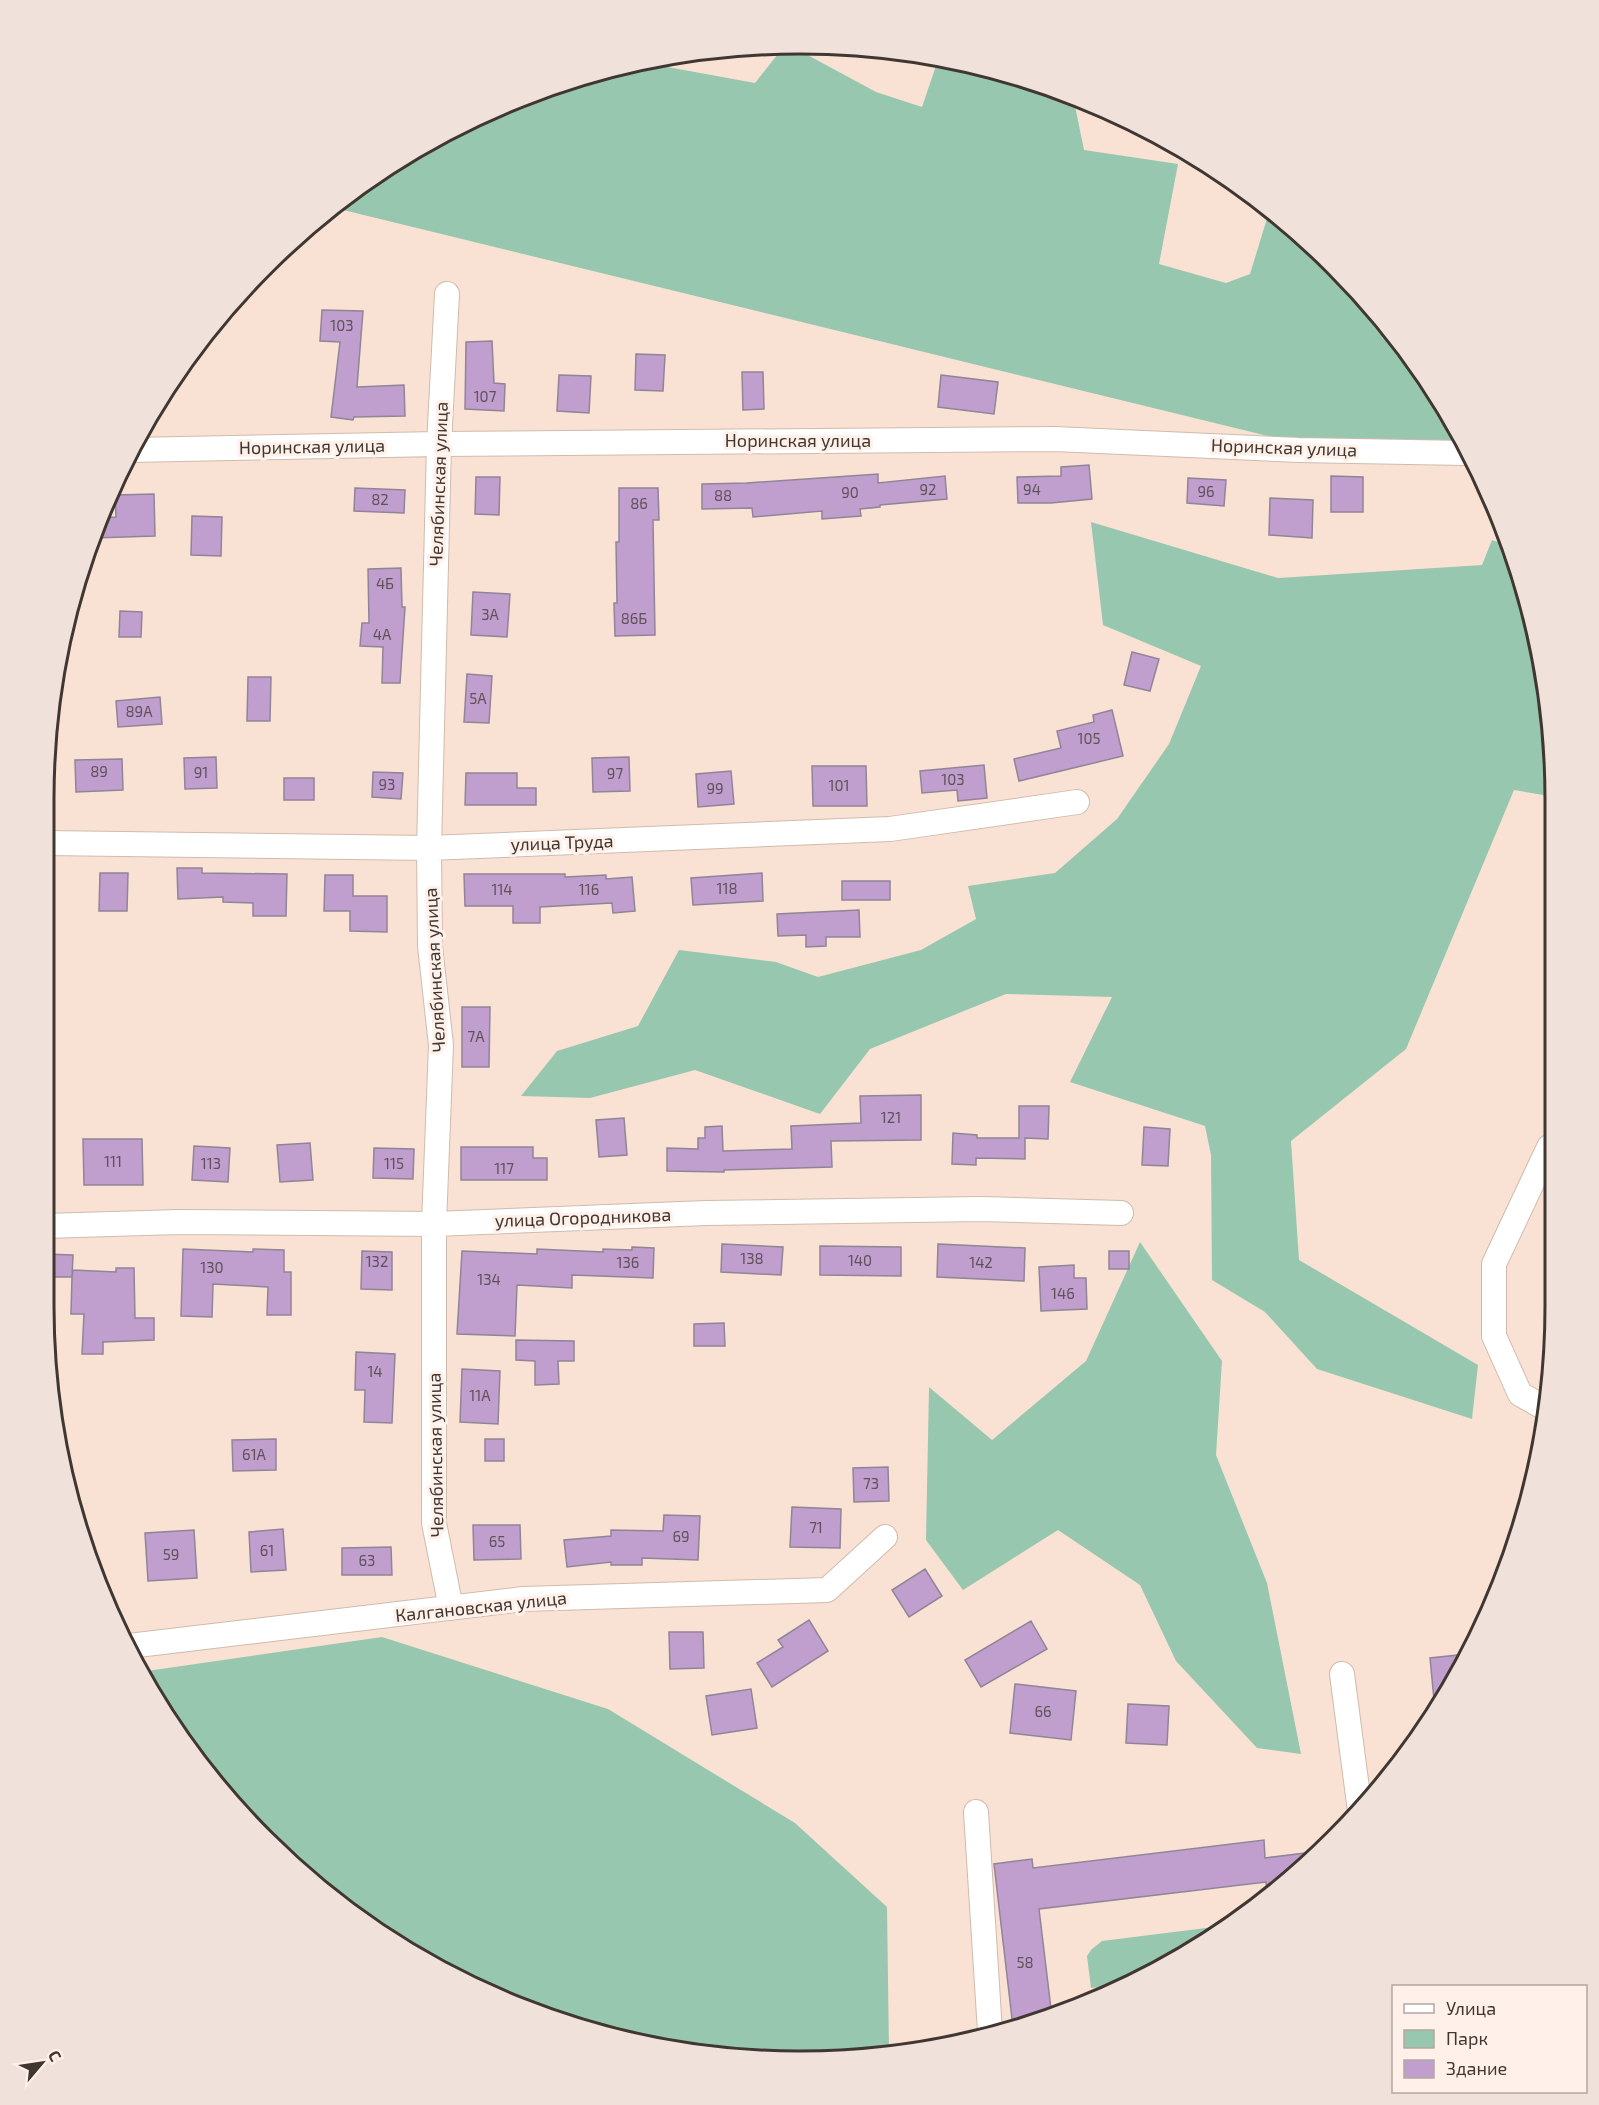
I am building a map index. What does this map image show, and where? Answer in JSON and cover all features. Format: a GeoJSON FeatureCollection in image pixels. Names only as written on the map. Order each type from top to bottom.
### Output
{"type":"FeatureCollection","features":[{"type":"Feature","properties":{"kind":"street","name":"Челябинская улица"},"geometry":{"type":"LineString","coordinates":[[447,294],[439,444],[429,848],[430,946],[441,1045],[434,1224],[434,1523],[451,1608]]}},
{"type":"Feature","properties":{"kind":"street","name":"Норинская улица"},"geometry":{"type":"LineString","coordinates":[[142,450],[439,444],[1055,439],[1298,450],[1459,453]]}},
{"type":"Feature","properties":{"kind":"street","name":"улица Труда"},"geometry":{"type":"LineString","coordinates":[[54,843],[429,848],[890,829],[1077,802]]}},
{"type":"Feature","properties":{"kind":"street"},"geometry":{"type":"LineString","coordinates":[[1539,1405],[1520,1394],[1494,1336],[1494,1264],[1545,1156]]}},
{"type":"Feature","properties":{"kind":"street","name":"улица Огородникова"},"geometry":{"type":"LineString","coordinates":[[54,1226],[178,1222],[434,1224],[729,1212],[981,1209],[1121,1213]]}},
{"type":"Feature","properties":{"kind":"street","name":"Калгановская улица"},"geometry":{"type":"LineString","coordinates":[[136,1645],[523,1599],[826,1590],[885,1537]]}},
{"type":"Feature","properties":{"kind":"street"},"geometry":{"type":"LineString","coordinates":[[1342,1674],[1358,1799]]}},
{"type":"Feature","properties":{"kind":"street"},"geometry":{"type":"LineString","coordinates":[[976,1812],[990,2027]]}},
{"type":"Feature","properties":{"kind":"green space"},"geometry":{"type":"Polygon","coordinates":[[[806,54],[876,92],[922,107],[936,66],[992,79],[1075,107],[1084,150],[1178,164],[1159,264],[1226,283],[1250,274],[1267,219],[1327,272],[1360,308],[1419,385],[1456,447],[1313,447],[343,210],[385,180],[470,131],[514,111],[607,79],[664,66],[755,83],[777,55],[806,54]]]}},
{"type":"Feature","properties":{"kind":"green space"},"geometry":{"type":"Polygon","coordinates":[[[1091,522],[1278,578],[1482,565],[1492,540],[1498,542],[1520,607],[1531,654],[1539,702],[1545,795],[1514,790],[1406,1049],[1291,1141],[1299,1260],[1478,1365],[1472,1419],[1317,1369],[1265,1312],[1212,1280],[1211,1155],[1205,1126],[1070,1082],[1112,997],[1006,994],[870,1049],[820,1114],[695,1070],[590,1098],[521,1096],[557,1051],[638,1026],[679,950],[776,962],[818,977],[921,950],[976,919],[968,886],[1055,873],[1117,819],[1169,744],[1201,666],[1103,625],[1091,522]]]}},
{"type":"Feature","properties":{"kind":"green space"},"geometry":{"type":"Polygon","coordinates":[[[1140,1242],[1222,1361],[1216,1455],[1267,1583],[1301,1754],[1257,1748],[1176,1661],[1140,1585],[1058,1530],[963,1590],[926,1540],[929,1387],[992,1440],[1086,1361],[1140,1242]]]}},
{"type":"Feature","properties":{"kind":"green space"},"geometry":{"type":"Polygon","coordinates":[[[382,1637],[608,1709],[795,1823],[887,1907],[889,2046],[800,2051],[702,2045],[654,2037],[607,2026],[560,2011],[470,1974],[385,1925],[346,1897],[272,1833],[208,1759],[180,1720],[150,1671],[382,1637]]]}},
{"type":"Feature","properties":{"kind":"green space"},"geometry":{"type":"Polygon","coordinates":[[[1210,1928],[1129,1974],[1101,1987],[1091,1988],[1087,1956],[1102,1941],[1210,1928]]]}},
{"type":"Feature","properties":{"kind":"building"},"geometry":{"type":"Polygon","coordinates":[[[322,310],[363,311],[357,387],[404,385],[405,416],[354,417],[353,420],[331,417],[340,342],[320,341],[322,310]]]}},
{"type":"Feature","properties":{"kind":"building"},"geometry":{"type":"Polygon","coordinates":[[[492,341],[494,383],[505,384],[504,411],[465,409],[466,342],[492,341]]]}},
{"type":"Feature","properties":{"kind":"building"},"geometry":{"type":"Polygon","coordinates":[[[636,354],[665,355],[663,391],[635,390],[636,354]]]}},
{"type":"Feature","properties":{"kind":"building"},"geometry":{"type":"Polygon","coordinates":[[[742,372],[763,372],[764,409],[743,410],[742,372]]]}},
{"type":"Feature","properties":{"kind":"building"},"geometry":{"type":"Polygon","coordinates":[[[559,375],[591,376],[589,413],[557,411],[559,375]]]}},
{"type":"Feature","properties":{"kind":"building"},"geometry":{"type":"Polygon","coordinates":[[[941,375],[998,382],[994,414],[938,407],[941,375]]]}},
{"type":"Feature","properties":{"kind":"building"},"geometry":{"type":"Polygon","coordinates":[[[1089,465],[1092,499],[1018,503],[1017,477],[1061,476],[1061,467],[1089,465]]]}},
{"type":"Feature","properties":{"kind":"building"},"geometry":{"type":"Polygon","coordinates":[[[878,474],[878,483],[945,476],[947,499],[880,505],[880,507],[860,509],[861,516],[822,519],[822,511],[753,517],[752,508],[702,509],[702,484],[878,474]]]}},
{"type":"Feature","properties":{"kind":"building"},"geometry":{"type":"Polygon","coordinates":[[[1331,476],[1363,477],[1363,512],[1331,512],[1331,476]]]}},
{"type":"Feature","properties":{"kind":"building"},"geometry":{"type":"Polygon","coordinates":[[[476,477],[500,477],[499,515],[475,514],[476,477]]]}},
{"type":"Feature","properties":{"kind":"building"},"geometry":{"type":"Polygon","coordinates":[[[1188,478],[1226,480],[1224,506],[1187,503],[1188,478]]]}},
{"type":"Feature","properties":{"kind":"building"},"geometry":{"type":"Polygon","coordinates":[[[355,488],[405,490],[404,513],[354,511],[355,488]]]}},
{"type":"Feature","properties":{"kind":"building"},"geometry":{"type":"Polygon","coordinates":[[[619,488],[658,488],[659,520],[653,520],[655,635],[615,636],[614,603],[617,603],[616,542],[619,542],[619,488]]]}},
{"type":"Feature","properties":{"kind":"building"},"geometry":{"type":"Polygon","coordinates":[[[154,494],[155,536],[102,538],[110,517],[116,517],[115,504],[120,495],[154,494]]]}},
{"type":"Feature","properties":{"kind":"building"},"geometry":{"type":"Polygon","coordinates":[[[1270,498],[1313,500],[1312,538],[1269,535],[1270,498]]]}},
{"type":"Feature","properties":{"kind":"building"},"geometry":{"type":"Polygon","coordinates":[[[192,516],[222,517],[221,556],[191,555],[192,516]]]}},
{"type":"Feature","properties":{"kind":"building"},"geometry":{"type":"Polygon","coordinates":[[[401,568],[402,607],[405,607],[400,683],[382,683],[383,647],[360,646],[362,623],[369,623],[368,569],[401,568]]]}},
{"type":"Feature","properties":{"kind":"building"},"geometry":{"type":"Polygon","coordinates":[[[473,592],[510,594],[507,637],[471,635],[473,592]]]}},
{"type":"Feature","properties":{"kind":"building"},"geometry":{"type":"Polygon","coordinates":[[[120,611],[142,612],[141,637],[119,637],[120,611]]]}},
{"type":"Feature","properties":{"kind":"building"},"geometry":{"type":"Polygon","coordinates":[[[1132,652],[1159,659],[1150,691],[1124,685],[1132,652]]]}},
{"type":"Feature","properties":{"kind":"building"},"geometry":{"type":"Polygon","coordinates":[[[467,674],[492,676],[489,723],[464,722],[467,674]]]}},
{"type":"Feature","properties":{"kind":"building"},"geometry":{"type":"Polygon","coordinates":[[[248,677],[271,677],[270,721],[247,721],[248,677]]]}},
{"type":"Feature","properties":{"kind":"building"},"geometry":{"type":"Polygon","coordinates":[[[160,697],[162,724],[118,727],[116,701],[160,697]]]}},
{"type":"Feature","properties":{"kind":"building"},"geometry":{"type":"Polygon","coordinates":[[[1112,710],[1123,756],[1019,781],[1014,759],[1061,748],[1057,731],[1094,722],[1093,715],[1112,710]]]}},
{"type":"Feature","properties":{"kind":"building"},"geometry":{"type":"Polygon","coordinates":[[[216,757],[217,788],[185,789],[184,758],[216,757]]]}},
{"type":"Feature","properties":{"kind":"building"},"geometry":{"type":"Polygon","coordinates":[[[629,757],[630,791],[593,792],[592,758],[629,757]]]}},
{"type":"Feature","properties":{"kind":"building"},"geometry":{"type":"Polygon","coordinates":[[[122,759],[123,790],[76,792],[75,760],[122,759]]]}},
{"type":"Feature","properties":{"kind":"building"},"geometry":{"type":"Polygon","coordinates":[[[984,765],[987,798],[958,801],[957,790],[922,793],[920,771],[984,765]]]}},
{"type":"Feature","properties":{"kind":"building"},"geometry":{"type":"Polygon","coordinates":[[[812,766],[866,766],[867,806],[813,806],[812,766]]]}},
{"type":"Feature","properties":{"kind":"building"},"geometry":{"type":"Polygon","coordinates":[[[731,771],[734,804],[698,807],[696,774],[731,771]]]}},
{"type":"Feature","properties":{"kind":"building"},"geometry":{"type":"Polygon","coordinates":[[[373,772],[403,773],[401,799],[372,797],[373,772]]]}},
{"type":"Feature","properties":{"kind":"building"},"geometry":{"type":"Polygon","coordinates":[[[466,773],[517,773],[517,788],[536,788],[536,805],[465,805],[466,773]]]}},
{"type":"Feature","properties":{"kind":"building"},"geometry":{"type":"Polygon","coordinates":[[[284,778],[314,778],[314,800],[284,800],[284,778]]]}},
{"type":"Feature","properties":{"kind":"building"},"geometry":{"type":"Polygon","coordinates":[[[177,868],[202,868],[202,873],[287,874],[286,916],[253,916],[253,903],[223,902],[223,897],[178,899],[177,868]]]}},
{"type":"Feature","properties":{"kind":"building"},"geometry":{"type":"Polygon","coordinates":[[[100,873],[128,873],[127,911],[99,911],[100,873]]]}},
{"type":"Feature","properties":{"kind":"building"},"geometry":{"type":"Polygon","coordinates":[[[762,873],[763,901],[693,905],[691,878],[762,873]]]}},
{"type":"Feature","properties":{"kind":"building"},"geometry":{"type":"Polygon","coordinates":[[[464,874],[565,874],[565,877],[606,875],[606,879],[632,877],[635,911],[613,913],[612,903],[540,907],[540,923],[513,923],[513,906],[465,906],[464,874]]]}},
{"type":"Feature","properties":{"kind":"building"},"geometry":{"type":"Polygon","coordinates":[[[325,875],[353,875],[353,896],[387,896],[387,932],[350,931],[350,911],[324,911],[325,875]]]}},
{"type":"Feature","properties":{"kind":"building"},"geometry":{"type":"Polygon","coordinates":[[[842,881],[890,881],[890,900],[842,900],[842,881]]]}},
{"type":"Feature","properties":{"kind":"building"},"geometry":{"type":"Polygon","coordinates":[[[859,910],[860,937],[826,937],[826,946],[806,947],[806,935],[778,936],[777,914],[859,910]]]}},
{"type":"Feature","properties":{"kind":"building"},"geometry":{"type":"Polygon","coordinates":[[[462,1007],[490,1007],[489,1067],[462,1067],[462,1007]]]}},
{"type":"Feature","properties":{"kind":"building"},"geometry":{"type":"Polygon","coordinates":[[[921,1095],[921,1140],[831,1141],[832,1167],[724,1170],[724,1172],[667,1171],[667,1148],[698,1149],[698,1138],[705,1138],[705,1127],[722,1126],[723,1151],[792,1149],[791,1126],[861,1123],[860,1096],[921,1095]]]}},
{"type":"Feature","properties":{"kind":"building"},"geometry":{"type":"Polygon","coordinates":[[[1019,1106],[1049,1106],[1048,1139],[1025,1138],[1025,1159],[976,1158],[976,1165],[952,1164],[953,1133],[977,1135],[977,1138],[1019,1138],[1019,1106]]]}},
{"type":"Feature","properties":{"kind":"building"},"geometry":{"type":"Polygon","coordinates":[[[624,1118],[627,1155],[599,1157],[596,1120],[624,1118]]]}},
{"type":"Feature","properties":{"kind":"building"},"geometry":{"type":"Polygon","coordinates":[[[1144,1127],[1170,1129],[1168,1166],[1142,1165],[1144,1127]]]}},
{"type":"Feature","properties":{"kind":"building"},"geometry":{"type":"Polygon","coordinates":[[[83,1139],[142,1139],[143,1185],[84,1185],[83,1139]]]}},
{"type":"Feature","properties":{"kind":"building"},"geometry":{"type":"Polygon","coordinates":[[[310,1143],[313,1180],[280,1182],[277,1145],[310,1143]]]}},
{"type":"Feature","properties":{"kind":"building"},"geometry":{"type":"Polygon","coordinates":[[[194,1146],[230,1148],[228,1182],[192,1180],[194,1146]]]}},
{"type":"Feature","properties":{"kind":"building"},"geometry":{"type":"Polygon","coordinates":[[[461,1147],[533,1147],[533,1158],[547,1158],[547,1180],[461,1180],[461,1147]]]}},
{"type":"Feature","properties":{"kind":"building"},"geometry":{"type":"Polygon","coordinates":[[[374,1148],[414,1149],[413,1179],[373,1178],[374,1148]]]}},
{"type":"Feature","properties":{"kind":"building"},"geometry":{"type":"Polygon","coordinates":[[[722,1244],[783,1247],[781,1275],[721,1272],[722,1244]]]}},
{"type":"Feature","properties":{"kind":"building"},"geometry":{"type":"Polygon","coordinates":[[[938,1244],[1025,1248],[1024,1281],[937,1277],[938,1244]]]}},
{"type":"Feature","properties":{"kind":"building"},"geometry":{"type":"Polygon","coordinates":[[[820,1246],[901,1247],[901,1276],[820,1275],[820,1246]]]}},
{"type":"Feature","properties":{"kind":"building"},"geometry":{"type":"Polygon","coordinates":[[[632,1247],[654,1248],[653,1278],[572,1275],[572,1288],[517,1285],[515,1336],[457,1334],[462,1251],[537,1254],[537,1249],[603,1252],[603,1249],[632,1250],[632,1247]]]}},
{"type":"Feature","properties":{"kind":"building"},"geometry":{"type":"Polygon","coordinates":[[[183,1249],[253,1252],[253,1249],[284,1250],[284,1272],[291,1272],[291,1315],[267,1315],[268,1287],[213,1284],[212,1317],[181,1316],[183,1249]]]}},
{"type":"Feature","properties":{"kind":"building"},"geometry":{"type":"Polygon","coordinates":[[[362,1251],[392,1252],[392,1290],[361,1289],[362,1251]]]}},
{"type":"Feature","properties":{"kind":"building"},"geometry":{"type":"Polygon","coordinates":[[[1109,1251],[1129,1251],[1129,1269],[1109,1269],[1109,1251]]]}},
{"type":"Feature","properties":{"kind":"building"},"geometry":{"type":"Polygon","coordinates":[[[54,1254],[73,1255],[72,1277],[54,1277],[54,1254]]]}},
{"type":"Feature","properties":{"kind":"building"},"geometry":{"type":"Polygon","coordinates":[[[1074,1265],[1074,1278],[1086,1278],[1087,1309],[1041,1311],[1039,1267],[1074,1265]]]}},
{"type":"Feature","properties":{"kind":"building"},"geometry":{"type":"Polygon","coordinates":[[[116,1268],[134,1268],[135,1318],[154,1318],[154,1340],[103,1342],[103,1354],[82,1354],[84,1314],[71,1314],[73,1270],[116,1272],[116,1268]]]}},
{"type":"Feature","properties":{"kind":"building"},"geometry":{"type":"Polygon","coordinates":[[[724,1323],[725,1346],[694,1346],[694,1324],[724,1323]]]}},
{"type":"Feature","properties":{"kind":"building"},"geometry":{"type":"Polygon","coordinates":[[[516,1340],[574,1341],[574,1361],[558,1361],[559,1384],[535,1385],[535,1361],[516,1360],[516,1340]]]}},
{"type":"Feature","properties":{"kind":"building"},"geometry":{"type":"Polygon","coordinates":[[[356,1352],[395,1354],[392,1423],[364,1422],[365,1390],[355,1390],[356,1352]]]}},
{"type":"Feature","properties":{"kind":"building"},"geometry":{"type":"Polygon","coordinates":[[[462,1369],[500,1371],[498,1424],[460,1422],[462,1369]]]}},
{"type":"Feature","properties":{"kind":"building"},"geometry":{"type":"Polygon","coordinates":[[[276,1439],[276,1470],[233,1471],[232,1440],[276,1439]]]}},
{"type":"Feature","properties":{"kind":"building"},"geometry":{"type":"Polygon","coordinates":[[[485,1439],[504,1439],[504,1461],[485,1461],[485,1439]]]}},
{"type":"Feature","properties":{"kind":"building"},"geometry":{"type":"Polygon","coordinates":[[[888,1467],[889,1501],[854,1502],[853,1468],[888,1467]]]}},
{"type":"Feature","properties":{"kind":"building"},"geometry":{"type":"Polygon","coordinates":[[[792,1507],[841,1509],[840,1548],[790,1547],[792,1507]]]}},
{"type":"Feature","properties":{"kind":"building"},"geometry":{"type":"Polygon","coordinates":[[[664,1515],[700,1516],[698,1560],[642,1558],[642,1565],[611,1565],[611,1562],[567,1567],[564,1540],[611,1536],[611,1530],[663,1531],[664,1515]]]}},
{"type":"Feature","properties":{"kind":"building"},"geometry":{"type":"Polygon","coordinates":[[[473,1525],[520,1525],[521,1559],[474,1560],[473,1525]]]}},
{"type":"Feature","properties":{"kind":"building"},"geometry":{"type":"Polygon","coordinates":[[[283,1529],[286,1570],[251,1572],[249,1532],[283,1529]]]}},
{"type":"Feature","properties":{"kind":"building"},"geometry":{"type":"Polygon","coordinates":[[[194,1530],[197,1578],[148,1581],[145,1533],[194,1530]]]}},
{"type":"Feature","properties":{"kind":"building"},"geometry":{"type":"Polygon","coordinates":[[[391,1547],[392,1575],[342,1575],[342,1548],[391,1547]]]}},
{"type":"Feature","properties":{"kind":"building"},"geometry":{"type":"Polygon","coordinates":[[[925,1569],[942,1596],[909,1617],[892,1590],[925,1569]]]}},
{"type":"Feature","properties":{"kind":"building"},"geometry":{"type":"Polygon","coordinates":[[[809,1620],[828,1651],[772,1687],[757,1663],[783,1647],[778,1640],[809,1620]]]}},
{"type":"Feature","properties":{"kind":"building"},"geometry":{"type":"Polygon","coordinates":[[[1031,1621],[1047,1649],[981,1687],[965,1660],[1031,1621]]]}},
{"type":"Feature","properties":{"kind":"building"},"geometry":{"type":"Polygon","coordinates":[[[669,1632],[703,1632],[704,1668],[670,1669],[669,1632]]]}},
{"type":"Feature","properties":{"kind":"building"},"geometry":{"type":"Polygon","coordinates":[[[1457,1655],[1434,1696],[1430,1658],[1457,1655]]]}},
{"type":"Feature","properties":{"kind":"building"},"geometry":{"type":"Polygon","coordinates":[[[1015,1684],[1076,1691],[1071,1740],[1010,1733],[1015,1684]]]}},
{"type":"Feature","properties":{"kind":"building"},"geometry":{"type":"Polygon","coordinates":[[[751,1689],[757,1728],[712,1735],[706,1696],[751,1689]]]}},
{"type":"Feature","properties":{"kind":"building"},"geometry":{"type":"Polygon","coordinates":[[[1128,1704],[1169,1706],[1167,1745],[1126,1743],[1128,1704]]]}},
{"type":"Feature","properties":{"kind":"building"},"geometry":{"type":"Polygon","coordinates":[[[1264,1840],[1265,1858],[1305,1853],[1266,1886],[1266,1882],[1039,1909],[1051,2007],[1012,2020],[994,1864],[1032,1859],[1033,1868],[1264,1840]]]}}]}
